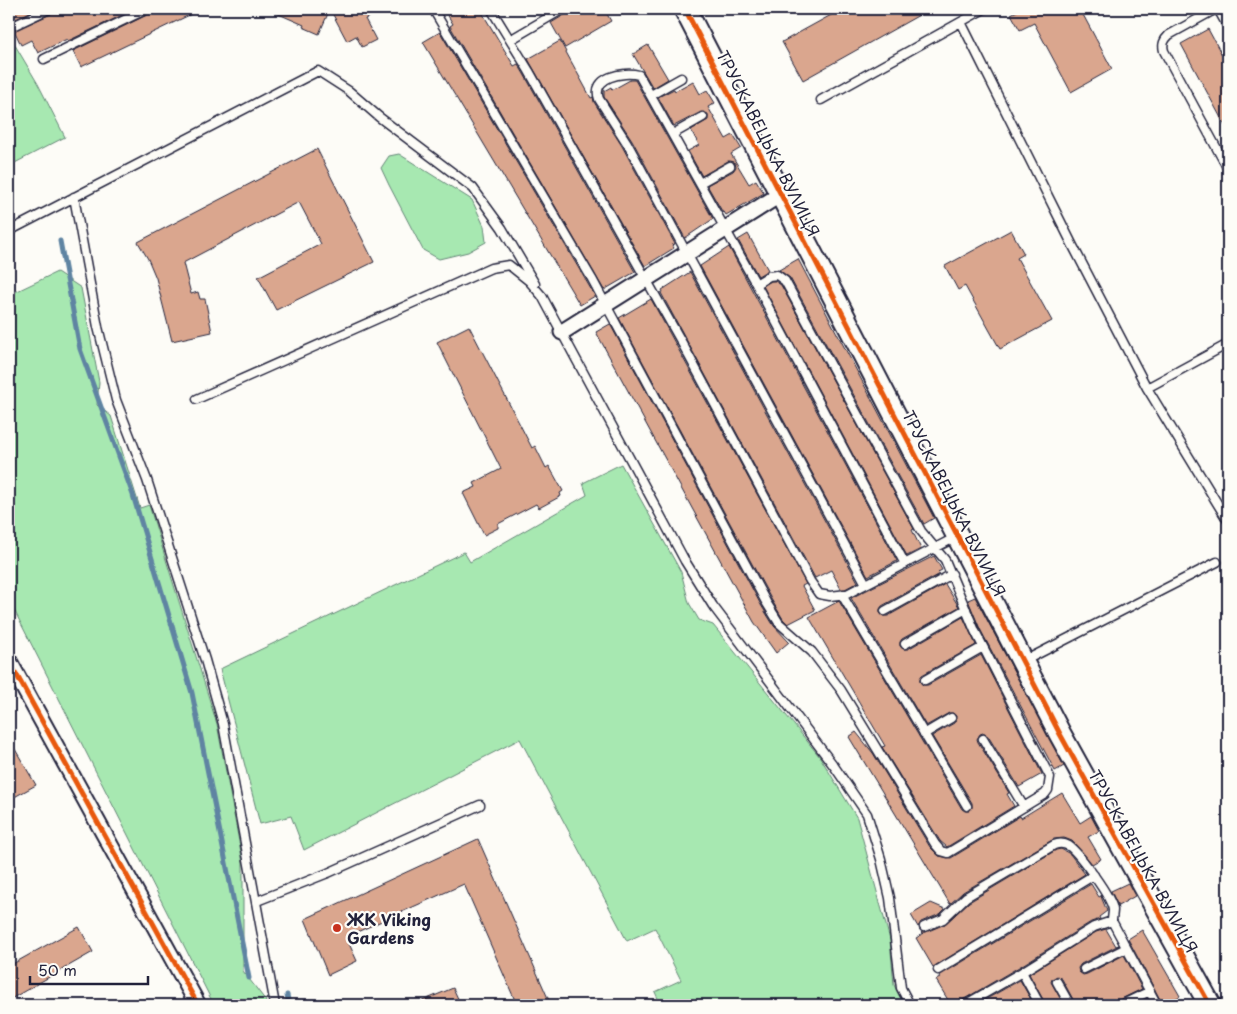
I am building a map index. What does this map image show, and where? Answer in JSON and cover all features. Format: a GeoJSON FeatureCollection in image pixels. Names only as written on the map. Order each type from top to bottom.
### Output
{"type":"FeatureCollection","features":[{"type":"Feature","properties":{"kind":"street","name":"ТРУСКАВЕЦЬКА ВУЛИЦЯ"},"geometry":{"type":"LineString","coordinates":[[685,9],[1022,662],[1210,1005]]}},
{"type":"Feature","properties":{"kind":"street"},"geometry":{"type":"LineString","coordinates":[[562,332],[781,194]]}},
{"type":"Feature","properties":{"kind":"street"},"geometry":{"type":"LineString","coordinates":[[9,661],[198,1005]]}},
{"type":"Feature","properties":{"kind":"lane"},"geometry":{"type":"LineString","coordinates":[[14,25],[48,9]]}},
{"type":"Feature","properties":{"kind":"lane"},"geometry":{"type":"LineString","coordinates":[[44,59],[148,9]]}},
{"type":"Feature","properties":{"kind":"lane"},"geometry":{"type":"LineString","coordinates":[[433,9],[606,304],[766,602],[779,623],[812,652],[841,690],[935,844],[941,851],[948,852],[1045,794],[1048,790],[1050,777],[983,647],[952,574],[944,560],[921,531],[785,281],[777,275],[769,276],[756,284]]}},
{"type":"Feature","properties":{"kind":"lane"},"geometry":{"type":"LineString","coordinates":[[491,9],[646,279],[818,594],[830,596],[847,594],[957,536]]}},
{"type":"Feature","properties":{"kind":"lane"},"geometry":{"type":"LineString","coordinates":[[510,40],[563,9]]}},
{"type":"Feature","properties":{"kind":"lane"},"geometry":{"type":"LineString","coordinates":[[821,100],[984,9]]}},
{"type":"Feature","properties":{"kind":"lane"},"geometry":{"type":"LineString","coordinates":[[1228,27],[1217,9],[1169,35],[1163,45],[1164,51],[1228,170]]}},
{"type":"Feature","properties":{"kind":"lane"},"geometry":{"type":"LineString","coordinates":[[961,22],[1073,246],[1147,388],[1228,521]]}},
{"type":"Feature","properties":{"kind":"lane"},"geometry":{"type":"LineString","coordinates":[[9,231],[318,71],[349,91],[379,117],[473,188],[502,228],[542,296],[680,553],[699,584],[713,606],[834,766],[867,814],[881,859],[890,898],[901,988],[910,1005]]}},
{"type":"Feature","properties":{"kind":"lane"},"geometry":{"type":"LineString","coordinates":[[866,584],[627,142],[599,99],[598,86],[612,76],[631,73],[639,75],[756,284],[905,564]]}},
{"type":"Feature","properties":{"kind":"lane"},"geometry":{"type":"LineString","coordinates":[[651,95],[681,78]]}},
{"type":"Feature","properties":{"kind":"lane"},"geometry":{"type":"LineString","coordinates":[[673,134],[703,117]]}},
{"type":"Feature","properties":{"kind":"lane"},"geometry":{"type":"LineString","coordinates":[[700,183],[730,166]]}},
{"type":"Feature","properties":{"kind":"lane"},"geometry":{"type":"LineString","coordinates":[[74,197],[98,327],[116,400],[147,480],[206,660],[223,724],[275,1005]]}},
{"type":"Feature","properties":{"kind":"lane"},"geometry":{"type":"LineString","coordinates":[[197,399],[491,268],[509,265],[529,281],[542,296]]}},
{"type":"Feature","properties":{"kind":"lane"},"geometry":{"type":"LineString","coordinates":[[1147,388],[1228,344]]}},
{"type":"Feature","properties":{"kind":"lane"},"geometry":{"type":"LineString","coordinates":[[1022,662],[1217,562]]}},
{"type":"Feature","properties":{"kind":"lane"},"geometry":{"type":"LineString","coordinates":[[885,611],[952,574]]}},
{"type":"Feature","properties":{"kind":"lane"},"geometry":{"type":"LineString","coordinates":[[842,595],[967,806]]}},
{"type":"Feature","properties":{"kind":"lane"},"geometry":{"type":"LineString","coordinates":[[904,644],[966,609]]}},
{"type":"Feature","properties":{"kind":"lane"},"geometry":{"type":"LineString","coordinates":[[925,680],[983,647]]}},
{"type":"Feature","properties":{"kind":"lane"},"geometry":{"type":"LineString","coordinates":[[924,734],[951,718]]}},
{"type":"Feature","properties":{"kind":"lane"},"geometry":{"type":"LineString","coordinates":[[983,739],[1024,807]]}},
{"type":"Feature","properties":{"kind":"lane"},"geometry":{"type":"LineString","coordinates":[[256,901],[328,873],[480,805]]}},
{"type":"Feature","properties":{"kind":"lane"},"geometry":{"type":"LineString","coordinates":[[924,927],[942,919],[966,897],[1054,845],[1060,843],[1067,845],[1074,850],[1094,875],[1113,909],[1112,921],[1158,1005]]}},
{"type":"Feature","properties":{"kind":"lane"},"geometry":{"type":"LineString","coordinates":[[938,970],[1094,875]]}},
{"type":"Feature","properties":{"kind":"lane"},"geometry":{"type":"LineString","coordinates":[[965,1005],[976,1002],[1094,927],[1112,921]]}},
{"type":"Feature","properties":{"kind":"lane"},"geometry":{"type":"LineString","coordinates":[[1084,969],[1126,948]]}},
{"type":"Feature","properties":{"kind":"lane"},"geometry":{"type":"LineString","coordinates":[[1022,972],[1040,1005]]}},
{"type":"Feature","properties":{"kind":"lane"},"geometry":{"type":"LineString","coordinates":[[1057,982],[1070,1005]]}},
{"type":"Feature","properties":{"kind":"lane"},"geometry":{"type":"LineString","coordinates":[[1121,1005],[1150,991]]}},
{"type":"Feature","properties":{"kind":"green space"},"geometry":{"type":"Polygon","coordinates":[[[9,35],[38,84],[65,137],[9,166],[9,35]]]}},
{"type":"Feature","properties":{"kind":"green space"},"geometry":{"type":"Polygon","coordinates":[[[399,154],[472,200],[484,226],[486,242],[468,252],[439,259],[423,250],[381,168],[389,156],[399,154]]]}},
{"type":"Feature","properties":{"kind":"green space"},"geometry":{"type":"Polygon","coordinates":[[[57,272],[81,288],[99,382],[97,405],[111,416],[140,508],[149,505],[217,724],[243,863],[243,971],[266,1001],[264,1005],[214,1005],[9,600],[9,295],[57,272]]]}},
{"type":"Feature","properties":{"kind":"green space"},"geometry":{"type":"Polygon","coordinates":[[[621,464],[681,572],[689,603],[699,620],[713,625],[820,757],[857,818],[890,940],[894,985],[904,1005],[661,1005],[655,992],[681,980],[655,928],[627,941],[520,739],[304,850],[291,816],[260,824],[220,669],[464,552],[470,562],[587,495],[583,483],[621,464]]]}},
{"type":"Feature","properties":{"kind":"building"},"geometry":{"type":"Polygon","coordinates":[[[9,9],[36,9],[10,22],[9,9]]]}},
{"type":"Feature","properties":{"kind":"building"},"geometry":{"type":"Polygon","coordinates":[[[55,9],[135,9],[38,53],[31,40],[21,45],[14,30],[51,14],[55,9]]]}},
{"type":"Feature","properties":{"kind":"building"},"geometry":{"type":"Polygon","coordinates":[[[153,9],[202,9],[81,67],[73,51],[149,14],[153,9]]]}},
{"type":"Feature","properties":{"kind":"building"},"geometry":{"type":"Polygon","coordinates":[[[267,9],[330,9],[319,34],[303,27],[304,25],[267,9]]]}},
{"type":"Feature","properties":{"kind":"building"},"geometry":{"type":"Polygon","coordinates":[[[330,9],[385,9],[365,19],[376,40],[362,47],[356,36],[347,41],[330,9]]]}},
{"type":"Feature","properties":{"kind":"building"},"geometry":{"type":"Polygon","coordinates":[[[444,9],[480,9],[514,66],[518,64],[524,74],[635,272],[604,290],[450,26],[453,24],[444,9]]]}},
{"type":"Feature","properties":{"kind":"building"},"geometry":{"type":"Polygon","coordinates":[[[569,9],[604,9],[611,21],[565,48],[551,23],[566,14],[569,9]]]}},
{"type":"Feature","properties":{"kind":"building"},"geometry":{"type":"Polygon","coordinates":[[[842,9],[930,9],[803,80],[782,42],[842,9]]]}},
{"type":"Feature","properties":{"kind":"building"},"geometry":{"type":"Polygon","coordinates":[[[1021,9],[1080,9],[1112,69],[1071,92],[1034,23],[1020,30],[1011,14],[1021,9]]]}},
{"type":"Feature","properties":{"kind":"building"},"geometry":{"type":"Polygon","coordinates":[[[1208,29],[1228,66],[1228,131],[1181,44],[1208,29]]]}},
{"type":"Feature","properties":{"kind":"building"},"geometry":{"type":"Polygon","coordinates":[[[440,32],[595,296],[580,305],[423,42],[440,32]]]}},
{"type":"Feature","properties":{"kind":"building"},"geometry":{"type":"Polygon","coordinates":[[[560,41],[591,98],[593,97],[594,102],[622,146],[675,244],[672,245],[674,248],[645,266],[528,59],[560,41]]]}},
{"type":"Feature","properties":{"kind":"building"},"geometry":{"type":"Polygon","coordinates":[[[648,45],[668,79],[653,88],[633,54],[648,45]]]}},
{"type":"Feature","properties":{"kind":"building"},"geometry":{"type":"Polygon","coordinates":[[[630,80],[635,80],[713,219],[685,238],[632,140],[604,97],[604,91],[611,87],[612,90],[630,80]]]}},
{"type":"Feature","properties":{"kind":"building"},"geometry":{"type":"Polygon","coordinates":[[[693,81],[700,94],[707,90],[715,103],[708,107],[726,139],[733,135],[741,148],[731,154],[749,184],[756,180],[764,193],[726,215],[707,185],[733,171],[736,167],[735,163],[728,161],[702,176],[688,151],[699,145],[691,130],[708,120],[708,114],[701,112],[674,126],[658,97],[674,89],[675,91],[693,81]]]}},
{"type":"Feature","properties":{"kind":"building"},"geometry":{"type":"Polygon","coordinates":[[[317,149],[374,262],[276,310],[258,277],[321,244],[299,202],[183,263],[191,294],[198,292],[200,299],[205,299],[212,332],[172,341],[156,278],[138,242],[317,149]]]}},
{"type":"Feature","properties":{"kind":"building"},"geometry":{"type":"Polygon","coordinates":[[[1011,230],[1024,254],[1017,258],[1052,321],[1000,349],[965,286],[958,290],[945,266],[1011,230]]]}},
{"type":"Feature","properties":{"kind":"building"},"geometry":{"type":"Polygon","coordinates":[[[748,234],[768,270],[758,276],[738,240],[748,234]]]}},
{"type":"Feature","properties":{"kind":"building"},"geometry":{"type":"Polygon","coordinates":[[[729,247],[897,561],[868,576],[700,266],[729,247]]]}},
{"type":"Feature","properties":{"kind":"building"},"geometry":{"type":"Polygon","coordinates":[[[798,259],[934,518],[924,524],[790,278],[779,270],[798,259]]]}},
{"type":"Feature","properties":{"kind":"building"},"geometry":{"type":"Polygon","coordinates":[[[690,272],[858,582],[845,589],[841,589],[831,570],[815,578],[661,293],[663,292],[662,290],[690,272]]]}},
{"type":"Feature","properties":{"kind":"building"},"geometry":{"type":"Polygon","coordinates":[[[771,281],[781,285],[914,529],[912,530],[921,549],[907,556],[763,286],[771,281]]]}},
{"type":"Feature","properties":{"kind":"building"},"geometry":{"type":"Polygon","coordinates":[[[651,299],[806,584],[802,586],[815,610],[788,624],[771,599],[619,318],[651,299]]]}},
{"type":"Feature","properties":{"kind":"building"},"geometry":{"type":"Polygon","coordinates":[[[610,324],[761,605],[774,626],[789,642],[776,653],[754,622],[596,332],[610,324]]]}},
{"type":"Feature","properties":{"kind":"building"},"geometry":{"type":"Polygon","coordinates":[[[469,326],[532,448],[535,446],[546,468],[549,466],[563,491],[560,493],[561,496],[539,508],[536,504],[498,524],[498,528],[484,535],[463,493],[476,487],[474,483],[501,469],[437,342],[469,326]]]}},
{"type":"Feature","properties":{"kind":"building"},"geometry":{"type":"Polygon","coordinates":[[[934,556],[942,570],[938,572],[940,574],[882,606],[880,613],[883,616],[888,616],[945,584],[959,607],[902,639],[900,646],[903,649],[908,649],[963,617],[976,645],[922,675],[920,682],[923,685],[928,685],[981,655],[1042,774],[1019,787],[988,736],[983,733],[980,734],[977,739],[978,742],[1009,793],[1007,794],[1014,806],[947,847],[940,841],[882,747],[885,746],[809,617],[839,601],[962,809],[969,811],[972,808],[972,803],[932,736],[954,723],[956,716],[953,713],[949,713],[926,726],[851,598],[934,556]]]}},
{"type":"Feature","properties":{"kind":"building"},"geometry":{"type":"Polygon","coordinates":[[[975,597],[1064,766],[1055,771],[980,629],[968,600],[975,597]]]}},
{"type":"Feature","properties":{"kind":"building"},"geometry":{"type":"Polygon","coordinates":[[[856,732],[873,753],[930,847],[939,856],[951,858],[1062,793],[1080,823],[1091,816],[1099,831],[1088,837],[1101,859],[1092,864],[1072,841],[1064,838],[1054,839],[963,892],[950,904],[849,737],[856,732]]]}},
{"type":"Feature","properties":{"kind":"building"},"geometry":{"type":"Polygon","coordinates":[[[9,739],[36,785],[9,800],[9,739]]]}},
{"type":"Feature","properties":{"kind":"building","name":"ЖК Viking Gardens"},"geometry":{"type":"Polygon","coordinates":[[[478,839],[551,1005],[517,1005],[464,884],[346,937],[357,961],[328,975],[305,919],[478,839]]]}},
{"type":"Feature","properties":{"kind":"building"},"geometry":{"type":"Polygon","coordinates":[[[1061,849],[1070,854],[1085,874],[933,967],[916,938],[923,934],[921,932],[926,932],[945,924],[969,902],[1056,850],[1061,849]]]}},
{"type":"Feature","properties":{"kind":"building"},"geometry":{"type":"Polygon","coordinates":[[[1128,883],[1135,896],[1118,906],[1111,891],[1128,883]]]}},
{"type":"Feature","properties":{"kind":"building"},"geometry":{"type":"Polygon","coordinates":[[[1091,884],[1099,897],[1101,896],[1107,911],[1099,917],[1100,919],[1091,922],[1019,967],[951,1005],[936,980],[940,978],[939,976],[1091,884]]]}},
{"type":"Feature","properties":{"kind":"building"},"geometry":{"type":"Polygon","coordinates":[[[931,903],[945,909],[940,914],[921,922],[918,927],[911,915],[931,903]]]}},
{"type":"Feature","properties":{"kind":"building"},"geometry":{"type":"Polygon","coordinates":[[[79,927],[93,952],[9,1000],[9,966],[79,927]]]}},
{"type":"Feature","properties":{"kind":"building"},"geometry":{"type":"Polygon","coordinates":[[[1106,929],[1116,946],[1119,945],[1081,964],[1078,968],[1079,972],[1083,975],[1087,974],[1124,955],[1142,989],[1119,1000],[1115,1005],[1076,1005],[1062,979],[1057,976],[1051,982],[1064,1005],[1046,1005],[1029,974],[1096,932],[1106,929]]]}},
{"type":"Feature","properties":{"kind":"building"},"geometry":{"type":"Polygon","coordinates":[[[1142,930],[1180,996],[1165,1005],[1163,1005],[1128,939],[1142,930]]]}},
{"type":"Feature","properties":{"kind":"building"},"geometry":{"type":"Polygon","coordinates":[[[1020,980],[1034,1005],[985,1005],[983,1001],[1020,980]]]}},
{"type":"Feature","properties":{"kind":"building","name":"ЖК Viking Gardens"},"geometry":{"type":"Polygon","coordinates":[[[453,988],[461,1005],[413,1005],[453,988]]]}},
{"type":"Feature","properties":{"kind":"building"},"geometry":{"type":"Polygon","coordinates":[[[1147,999],[1151,1005],[1133,1005],[1147,999]]]}},
{"type":"Feature","properties":{"kind":"waterway"},"geometry":{"type":"LineString","coordinates":[[60,241],[80,349],[133,495],[192,693],[249,978]]}},
{"type":"Feature","properties":{"kind":"waterway"},"geometry":{"type":"LineString","coordinates":[[287,995],[289,1005]]}},
{"type":"Feature","properties":{"kind":"cycle path"},"geometry":{"type":"LineString","coordinates":[[685,9],[1060,734],[1210,1005]]}},
{"type":"Feature","properties":{"kind":"cycle path"},"geometry":{"type":"LineString","coordinates":[[9,661],[198,1005]]}},
{"type":"Feature","properties":{"kind":"place","name":"ЖК Viking Gardens"},"geometry":{"type":"Point","coordinates":[337,928]}}]}
